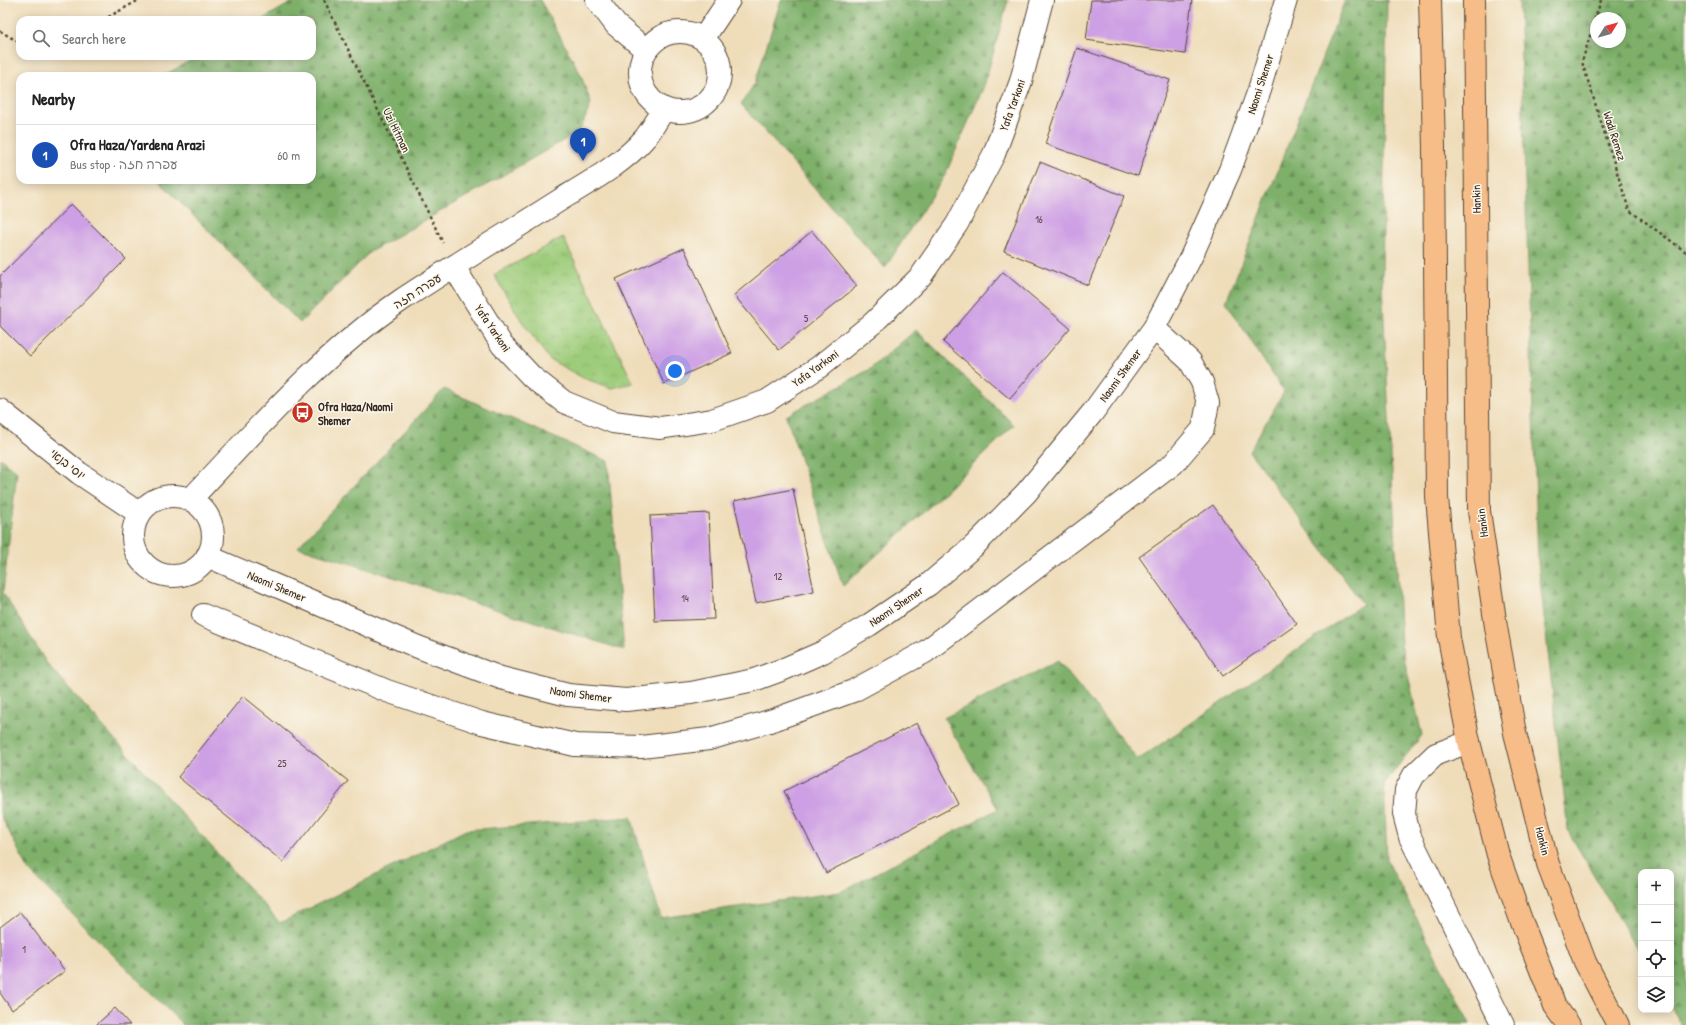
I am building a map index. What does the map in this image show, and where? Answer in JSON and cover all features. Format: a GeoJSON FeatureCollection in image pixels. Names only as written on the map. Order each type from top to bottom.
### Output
{"type":"FeatureCollection","features":[{"type":"Feature","properties":{"kind":"main road"},"geometry":{"type":"LineString","coordinates":[[1430,0],[1434,147],[1437,497],[1449,638],[1469,742],[1498,855],[1521,920],[1556,1006],[1568,1025]]}},
{"type":"Feature","properties":{"kind":"main road","name":"Hankin"},"geometry":{"type":"LineString","coordinates":[[1474,0],[1479,511],[1496,627],[1514,726],[1548,864],[1585,962],[1618,1025]]}},
{"type":"Feature","properties":{"kind":"street"},"geometry":{"type":"LineString","coordinates":[[597,0],[616,25],[646,50]]}},
{"type":"Feature","properties":{"kind":"street"},"geometry":{"type":"LineString","coordinates":[[703,39],[729,0]]}},
{"type":"Feature","properties":{"kind":"street","name":"Yafa Yarkoni"},"geometry":{"type":"LineString","coordinates":[[454,267],[502,345],[532,377],[564,402],[614,422],[660,428],[712,420],[767,401],[819,367],[873,323],[921,276],[958,224],[994,154],[1021,81],[1042,0]]}},
{"type":"Feature","properties":{"kind":"street","name":"Naomi Shemer"},"geometry":{"type":"LineString","coordinates":[[207,556],[418,647],[502,678],[568,695],[626,700],[691,693],[754,680],[823,652],[869,625],[928,585],[974,546],[1026,494],[1093,412],[1154,328],[1191,257],[1230,170],[1259,90],[1286,0]]}},
{"type":"Feature","properties":{"kind":"street"},"geometry":{"type":"LineString","coordinates":[[678,32],[691,34],[703,39],[712,48],[718,60],[720,73],[718,85],[712,97],[702,106],[690,112],[677,112],[664,109],[652,102],[644,91],[640,78],[640,63],[646,50],[654,41],[665,34],[678,32]]}},
{"type":"Feature","properties":{"kind":"street","name":"עפרה חזה"},"geometry":{"type":"LineString","coordinates":[[190,500],[265,420],[356,334],[400,301],[592,180],[626,156],[645,138],[664,109]]}},
{"type":"Feature","properties":{"kind":"street"},"geometry":{"type":"LineString","coordinates":[[203,614],[387,691],[482,723],[574,745],[641,747],[709,739],[773,720],[853,691],[925,652],[1173,464],[1203,429],[1208,403],[1202,382],[1190,361],[1154,328]]}},
{"type":"Feature","properties":{"kind":"street","name":"יוסי בנאי"},"geometry":{"type":"LineString","coordinates":[[0,410],[79,473],[140,514]]}},
{"type":"Feature","properties":{"kind":"street"},"geometry":{"type":"LineString","coordinates":[[168,496],[190,500],[201,508],[209,518],[213,531],[212,544],[207,556],[199,566],[189,573],[176,576],[164,575],[152,570],[143,562],[136,551],[133,538],[135,526],[140,514],[147,506],[168,496]]}},
{"type":"Feature","properties":{"kind":"street"},"geometry":{"type":"LineString","coordinates":[[1469,742],[1436,754],[1414,775],[1406,790],[1404,814],[1410,837],[1503,1025]]}},
{"type":"Feature","properties":{"kind":"path"},"geometry":{"type":"LineString","coordinates":[[110,16],[139,0]]}},
{"type":"Feature","properties":{"kind":"path","name":"Uzi Hitman"},"geometry":{"type":"LineString","coordinates":[[324,0],[454,267]]}},
{"type":"Feature","properties":{"kind":"path","name":"Wadi Remez"},"geometry":{"type":"LineString","coordinates":[[1601,0],[1582,62],[1629,210],[1686,252]]}},
{"type":"Feature","properties":{"kind":"path"},"geometry":{"type":"LineString","coordinates":[[0,31],[16,40]]}},
{"type":"Feature","properties":{"kind":"green space"},"geometry":{"type":"Polygon","coordinates":[[[296,0],[540,0],[580,73],[591,103],[580,131],[370,252],[300,323],[162,184],[316,184],[316,72],[170,72],[191,60],[316,60],[316,16],[268,16],[296,0]]]}},
{"type":"Feature","properties":{"kind":"green space"},"geometry":{"type":"Polygon","coordinates":[[[781,0],[1008,0],[984,86],[945,175],[885,268],[741,104],[755,83],[781,0]]]}},
{"type":"Feature","properties":{"kind":"green space"},"geometry":{"type":"Polygon","coordinates":[[[1345,0],[1387,0],[1382,283],[1401,645],[1422,735],[1384,784],[1387,860],[1470,1024],[183,1025],[29,871],[0,814],[0,458],[17,472],[3,593],[48,665],[280,923],[466,830],[631,817],[661,918],[840,892],[998,809],[944,718],[1058,661],[1138,760],[1363,604],[1249,451],[1284,392],[1226,302],[1345,0]]]}},
{"type":"Feature","properties":{"kind":"green space"},"geometry":{"type":"Polygon","coordinates":[[[1519,0],[1686,0],[1686,1025],[1682,1025],[1674,1012],[1674,869],[1638,869],[1638,950],[1568,831],[1538,562],[1519,0]]]}},
{"type":"Feature","properties":{"kind":"green space"},"geometry":{"type":"Polygon","coordinates":[[[563,237],[633,383],[612,388],[583,378],[549,359],[521,320],[494,275],[563,237]]]}},
{"type":"Feature","properties":{"kind":"green space"},"geometry":{"type":"Polygon","coordinates":[[[916,330],[1014,425],[925,511],[843,586],[786,416],[870,369],[916,330]]]}},
{"type":"Feature","properties":{"kind":"green space"},"geometry":{"type":"Polygon","coordinates":[[[444,389],[608,461],[624,650],[298,547],[444,389]]]}},
{"type":"Feature","properties":{"kind":"building"},"geometry":{"type":"Polygon","coordinates":[[[1091,0],[1192,0],[1185,54],[1086,40],[1091,0]]]}},
{"type":"Feature","properties":{"kind":"building"},"geometry":{"type":"Polygon","coordinates":[[[1077,48],[1170,80],[1138,176],[1045,144],[1077,48]]]}},
{"type":"Feature","properties":{"kind":"building"},"geometry":{"type":"Polygon","coordinates":[[[1040,162],[1124,196],[1088,285],[1004,251],[1040,162]]]}},
{"type":"Feature","properties":{"kind":"building"},"geometry":{"type":"Polygon","coordinates":[[[71,204],[126,259],[30,356],[0,326],[0,276],[71,204]]]}},
{"type":"Feature","properties":{"kind":"building"},"geometry":{"type":"Polygon","coordinates":[[[812,231],[857,286],[779,350],[734,295],[812,231]]]}},
{"type":"Feature","properties":{"kind":"building"},"geometry":{"type":"Polygon","coordinates":[[[684,248],[732,353],[664,384],[616,279],[684,248]]]}},
{"type":"Feature","properties":{"kind":"building"},"geometry":{"type":"Polygon","coordinates":[[[1003,272],[1070,328],[1010,399],[943,342],[1003,272]]]}},
{"type":"Feature","properties":{"kind":"building"},"geometry":{"type":"Polygon","coordinates":[[[793,489],[814,591],[756,603],[734,501],[793,489]]]}},
{"type":"Feature","properties":{"kind":"building"},"geometry":{"type":"Polygon","coordinates":[[[1213,505],[1297,624],[1223,676],[1139,557],[1213,505]]]}},
{"type":"Feature","properties":{"kind":"building"},"geometry":{"type":"Polygon","coordinates":[[[709,513],[714,619],[655,621],[650,516],[709,513]]]}},
{"type":"Feature","properties":{"kind":"building"},"geometry":{"type":"Polygon","coordinates":[[[243,696],[348,781],[283,862],[178,777],[243,696]]]}},
{"type":"Feature","properties":{"kind":"building"},"geometry":{"type":"Polygon","coordinates":[[[917,723],[959,804],[826,873],[784,791],[917,723]]]}},
{"type":"Feature","properties":{"kind":"building"},"geometry":{"type":"Polygon","coordinates":[[[20,912],[65,971],[12,1010],[0,993],[0,927],[20,912]]]}},
{"type":"Feature","properties":{"kind":"building"},"geometry":{"type":"Polygon","coordinates":[[[115,1008],[130,1025],[96,1025],[115,1008]]]}},
{"type":"Feature","properties":{"kind":"place","name":"Ofra Haza/Yardena Arazi"},"geometry":{"type":"Point","coordinates":[583,161]}},
{"type":"Feature","properties":{"kind":"place","name":"Ofra Haza/Naomi Shemer"},"geometry":{"type":"Point","coordinates":[303,413]}}]}
